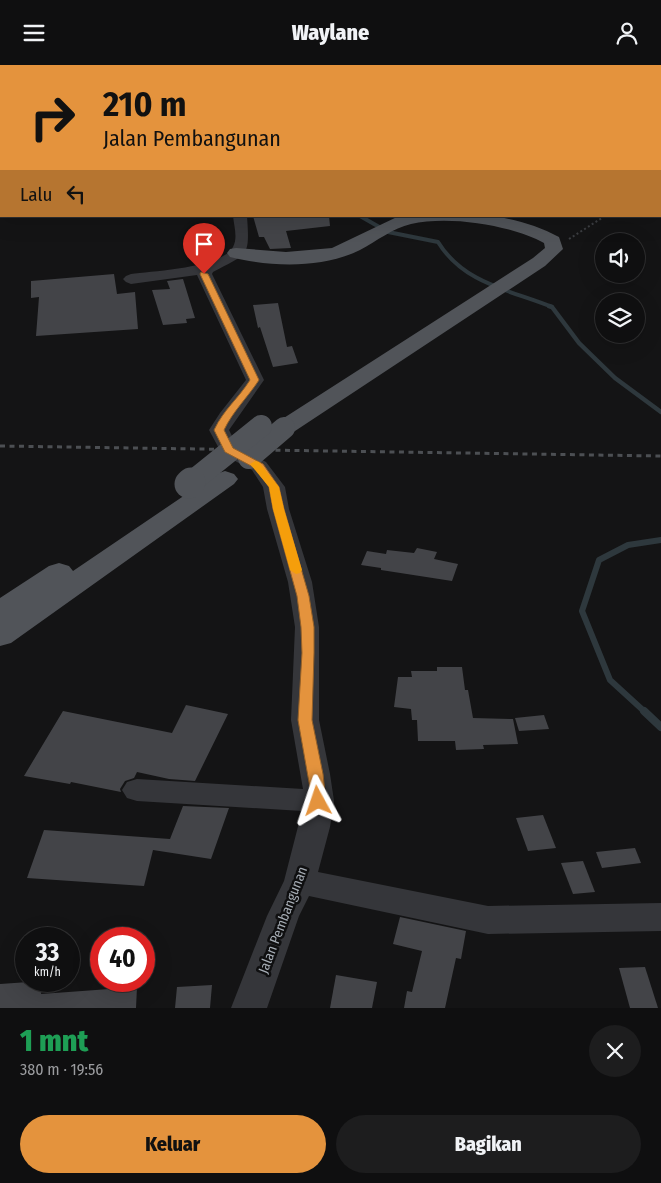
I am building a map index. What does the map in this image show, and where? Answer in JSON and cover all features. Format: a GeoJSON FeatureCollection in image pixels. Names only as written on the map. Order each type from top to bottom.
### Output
{"type":"FeatureCollection","features":[{"type":"Feature","properties":{"kind":"main road"},"geometry":{"type":"LineString","coordinates":[[236,253],[260,258],[315,257],[352,247],[378,231],[408,219],[470,218],[489,221],[530,229],[545,235],[553,245]]}},
{"type":"Feature","properties":{"kind":"main road"},"geometry":{"type":"LineString","coordinates":[[489,221],[516,233],[526,249]]}},
{"type":"Feature","properties":{"kind":"main road"},"geometry":{"type":"LineString","coordinates":[[526,249],[553,245]]}},
{"type":"Feature","properties":{"kind":"main road"},"geometry":{"type":"LineString","coordinates":[[0,612],[272,427],[487,288],[539,262],[553,245]]}},
{"type":"Feature","properties":{"kind":"main road"},"geometry":{"type":"LineString","coordinates":[[487,288],[522,258],[526,249]]}},
{"type":"Feature","properties":{"kind":"main road"},"geometry":{"type":"LineString","coordinates":[[0,636],[225,479],[272,427]]}},
{"type":"Feature","properties":{"kind":"street"},"geometry":{"type":"LineString","coordinates":[[131,279],[206,269],[236,253],[242,242],[240,217]]}},
{"type":"Feature","properties":{"kind":"street","name":"Jalan Pembangunan"},"geometry":{"type":"LineString","coordinates":[[206,269],[204,274],[255,380],[246,394],[227,414],[219,430],[229,450],[259,466],[274,487],[278,509],[303,596],[308,653],[305,720],[316,774],[318,801],[315,827],[300,881],[283,915],[249,1008]]}},
{"type":"Feature","properties":{"kind":"street"},"geometry":{"type":"LineString","coordinates":[[137,790],[318,801]]}},
{"type":"Feature","properties":{"kind":"street"},"geometry":{"type":"LineString","coordinates":[[300,881],[488,920],[661,917]]}},
{"type":"Feature","properties":{"kind":"path"},"geometry":{"type":"LineString","coordinates":[[553,245],[603,217]]}},
{"type":"Feature","properties":{"kind":"building"},"geometry":{"type":"Polygon","coordinates":[[[253,217],[329,217],[330,226],[286,231],[291,248],[270,249],[264,237],[259,237],[253,217]]]}},
{"type":"Feature","properties":{"kind":"building"},"geometry":{"type":"Polygon","coordinates":[[[114,274],[117,294],[135,292],[138,329],[36,336],[39,297],[31,298],[31,281],[114,274]]]}},
{"type":"Feature","properties":{"kind":"building"},"geometry":{"type":"Polygon","coordinates":[[[183,279],[195,318],[186,319],[187,323],[163,325],[152,290],[170,289],[167,281],[183,279]]]}},
{"type":"Feature","properties":{"kind":"building"},"geometry":{"type":"Polygon","coordinates":[[[278,303],[287,347],[292,346],[298,363],[273,367],[260,327],[258,328],[253,305],[278,303]]]}},
{"type":"Feature","properties":{"kind":"building"},"geometry":{"type":"Polygon","coordinates":[[[417,548],[437,552],[434,559],[458,564],[452,581],[361,565],[367,551],[386,554],[387,550],[414,553],[417,548]]]}},
{"type":"Feature","properties":{"kind":"building"},"geometry":{"type":"Polygon","coordinates":[[[437,667],[462,667],[465,690],[468,690],[473,718],[513,719],[518,744],[483,745],[484,749],[456,750],[455,741],[418,741],[417,720],[412,720],[411,709],[394,707],[398,677],[412,677],[411,671],[437,671],[437,667]]]}},
{"type":"Feature","properties":{"kind":"building"},"geometry":{"type":"Polygon","coordinates":[[[186,705],[228,714],[195,781],[169,779],[137,772],[134,778],[125,781],[120,789],[121,792],[71,782],[70,784],[24,776],[63,711],[172,733],[186,705]]]}},
{"type":"Feature","properties":{"kind":"building"},"geometry":{"type":"Polygon","coordinates":[[[544,715],[549,729],[519,731],[515,718],[544,715]]]}},
{"type":"Feature","properties":{"kind":"building"},"geometry":{"type":"Polygon","coordinates":[[[183,806],[229,808],[211,859],[153,850],[144,886],[27,878],[44,830],[170,839],[183,806]]]}},
{"type":"Feature","properties":{"kind":"building"},"geometry":{"type":"Polygon","coordinates":[[[543,815],[556,848],[528,851],[516,818],[543,815]]]}},
{"type":"Feature","properties":{"kind":"building"},"geometry":{"type":"Polygon","coordinates":[[[635,848],[641,863],[602,868],[596,852],[635,848]]]}},
{"type":"Feature","properties":{"kind":"building"},"geometry":{"type":"Polygon","coordinates":[[[583,861],[595,892],[573,894],[561,863],[583,861]]]}},
{"type":"Feature","properties":{"kind":"building"},"geometry":{"type":"Polygon","coordinates":[[[400,917],[466,931],[461,959],[456,958],[445,1008],[404,1008],[407,991],[412,992],[422,951],[393,944],[400,917]]]}},
{"type":"Feature","properties":{"kind":"building"},"geometry":{"type":"Polygon","coordinates":[[[645,967],[658,1008],[630,1008],[619,968],[645,967]]]}},
{"type":"Feature","properties":{"kind":"building"},"geometry":{"type":"Polygon","coordinates":[[[336,975],[377,982],[372,1008],[330,1008],[336,975]]]}},
{"type":"Feature","properties":{"kind":"building"},"geometry":{"type":"Polygon","coordinates":[[[15,983],[15,992],[41,992],[41,994],[90,990],[90,992],[137,992],[136,1008],[0,1008],[0,984],[15,983]]]}},
{"type":"Feature","properties":{"kind":"building"},"geometry":{"type":"Polygon","coordinates":[[[212,985],[210,1008],[175,1008],[177,987],[212,985]]]}},
{"type":"Feature","properties":{"kind":"waterway"},"geometry":{"type":"LineString","coordinates":[[362,217],[388,232],[438,242],[449,256],[474,277],[552,307]]}},
{"type":"Feature","properties":{"kind":"waterway"},"geometry":{"type":"LineString","coordinates":[[552,307],[579,343],[615,378],[661,412]]}},
{"type":"Feature","properties":{"kind":"waterway"},"geometry":{"type":"LineString","coordinates":[[645,712],[610,680],[582,611],[599,560],[628,545],[661,540]]}},
{"type":"Feature","properties":{"kind":"waterway"},"geometry":{"type":"LineString","coordinates":[[644,711],[661,727]]}},
{"type":"Feature","properties":{"kind":"railway"},"geometry":{"type":"LineString","coordinates":[[0,446],[661,456]]}},
{"type":"Feature","properties":{"kind":"slow traffic"},"geometry":{"type":"LineString","coordinates":[[255,464],[259,466],[274,487],[278,509],[296,570]]}},
{"type":"Feature","properties":{"kind":"route"},"geometry":{"type":"LineString","coordinates":[[204,274],[255,380],[246,394],[227,414],[219,430],[229,450],[259,466],[274,487],[278,509],[300,582],[307,627],[308,653],[305,720],[316,774],[318,801]]}}]}
